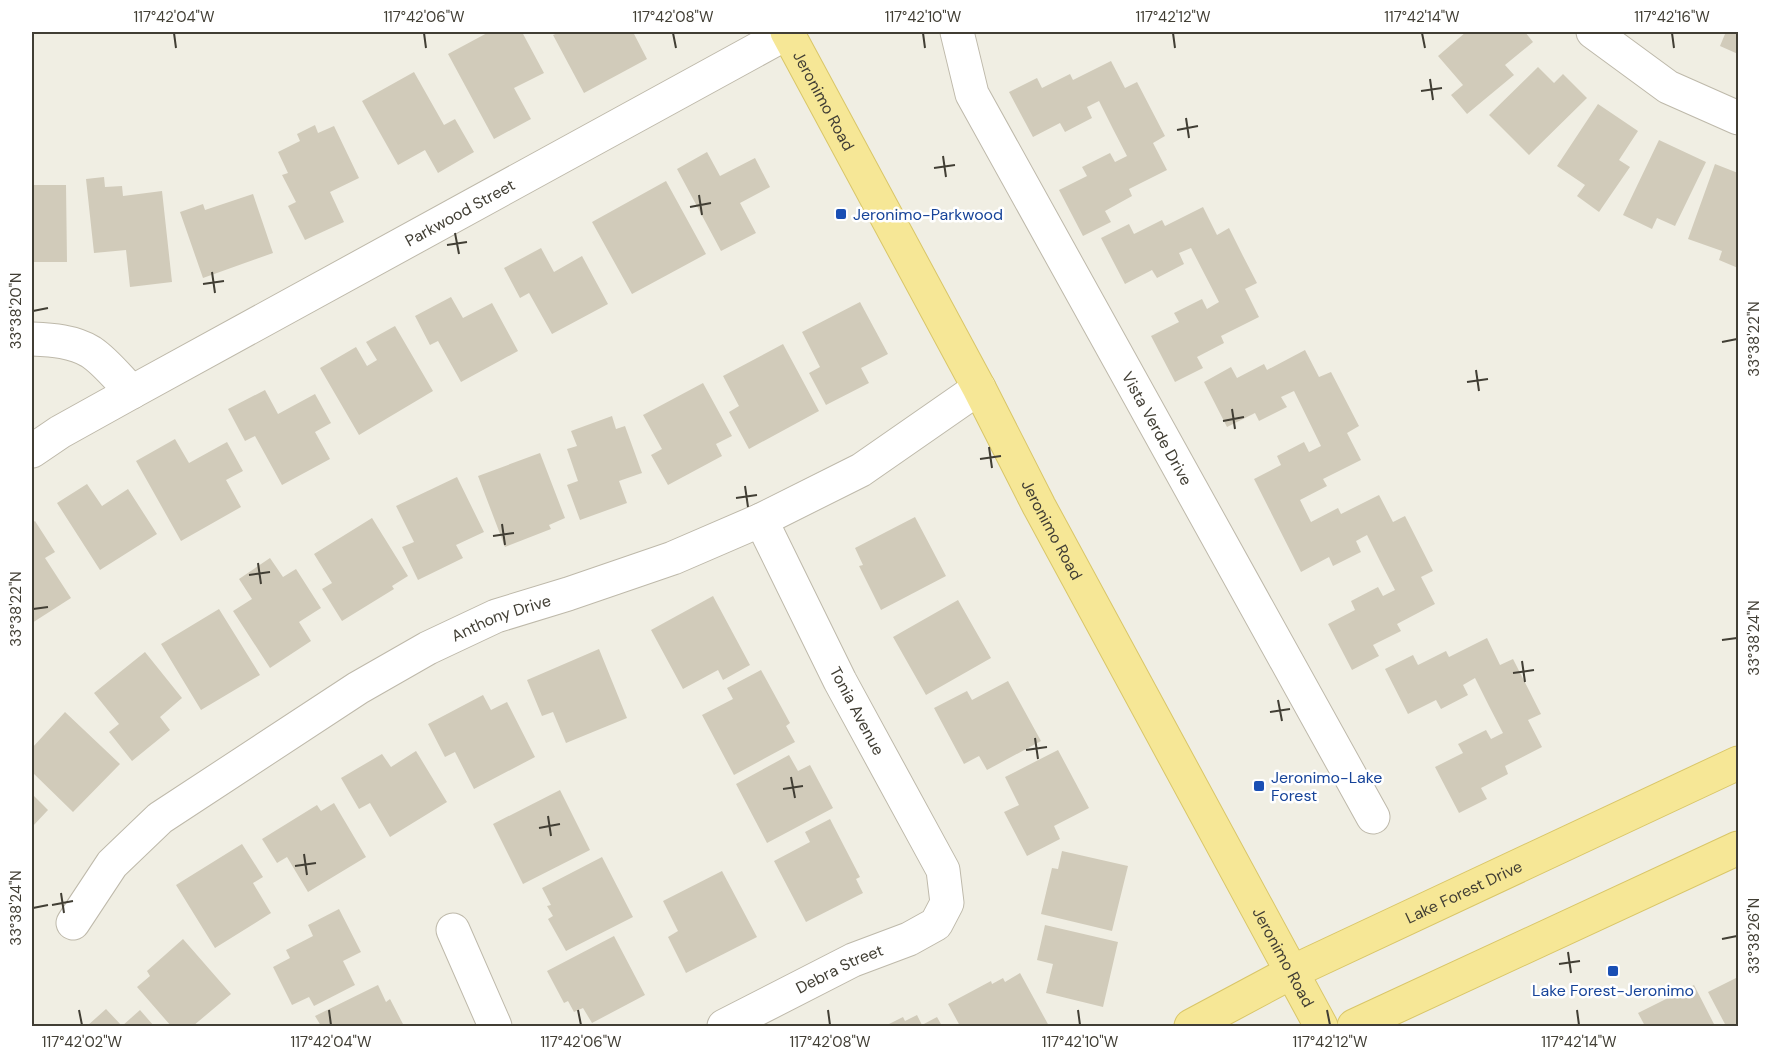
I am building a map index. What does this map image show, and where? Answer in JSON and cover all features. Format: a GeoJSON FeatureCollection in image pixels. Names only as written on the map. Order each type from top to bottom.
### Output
{"type":"FeatureCollection","features":[{"type":"Feature","properties":{"kind":"main road","name":"Jeronimo Road"},"geometry":{"type":"LineString","coordinates":[[787,32],[979,388],[1039,506],[1321,1026]]}},
{"type":"Feature","properties":{"kind":"main road","name":"Lake Forest Drive"},"geometry":{"type":"LineString","coordinates":[[1191,1026],[1292,972],[1738,763]]}},
{"type":"Feature","properties":{"kind":"main road"},"geometry":{"type":"LineString","coordinates":[[1354,1026],[1738,848]]}},
{"type":"Feature","properties":{"kind":"street","name":"Parkwood Street"},"geometry":{"type":"LineString","coordinates":[[32,451],[60,432],[132,392],[787,32]]}},
{"type":"Feature","properties":{"kind":"street","name":"Vista Verde Drive"},"geometry":{"type":"LineString","coordinates":[[957,32],[972,94],[1373,817]]}},
{"type":"Feature","properties":{"kind":"street"},"geometry":{"type":"LineString","coordinates":[[1593,32],[1668,87],[1738,118]]}},
{"type":"Feature","properties":{"kind":"street"},"geometry":{"type":"LineString","coordinates":[[32,339],[58,340],[92,353],[132,392]]}},
{"type":"Feature","properties":{"kind":"street","name":"Anthony Drive"},"geometry":{"type":"LineString","coordinates":[[73,923],[112,864],[160,818],[358,688],[428,648],[496,616],[673,558],[761,519],[861,470],[979,388]]}},
{"type":"Feature","properties":{"kind":"street","name":"Tonia Avenue"},"geometry":{"type":"LineString","coordinates":[[761,519],[840,681],[943,870],[947,903]]}},
{"type":"Feature","properties":{"kind":"street","name":"Debra Street"},"geometry":{"type":"LineString","coordinates":[[724,1026],[853,960],[909,939],[936,924],[947,903]]}},
{"type":"Feature","properties":{"kind":"street"},"geometry":{"type":"LineString","coordinates":[[453,930],[495,1026]]}},
{"type":"Feature","properties":{"kind":"building"},"geometry":{"type":"Polygon","coordinates":[[[489,32],[522,32],[544,73],[514,88],[531,119],[494,139],[448,54],[489,32]]]}},
{"type":"Feature","properties":{"kind":"building"},"geometry":{"type":"Polygon","coordinates":[[[560,32],[633,32],[647,59],[584,93],[553,35],[560,32]]]}},
{"type":"Feature","properties":{"kind":"building"},"geometry":{"type":"Polygon","coordinates":[[[1466,32],[1525,32],[1533,42],[1505,65],[1514,75],[1467,114],[1451,95],[1463,85],[1438,56],[1466,32]]]}},
{"type":"Feature","properties":{"kind":"building"},"geometry":{"type":"Polygon","coordinates":[[[1718,32],[1738,32],[1738,54],[1720,46],[1725,34],[1718,32]]]}},
{"type":"Feature","properties":{"kind":"building"},"geometry":{"type":"Polygon","coordinates":[[[1111,61],[1125,88],[1137,82],[1165,136],[1153,143],[1167,170],[1129,189],[1132,196],[1105,211],[1111,222],[1083,236],[1059,190],[1087,176],[1082,167],[1110,153],[1115,162],[1127,156],[1099,101],[1087,107],[1092,118],[1065,132],[1060,123],[1033,137],[1009,92],[1037,78],[1042,88],[1070,74],[1073,80],[1111,61]]]}},
{"type":"Feature","properties":{"kind":"building"},"geometry":{"type":"Polygon","coordinates":[[[1538,67],[1554,83],[1563,74],[1587,98],[1529,155],[1489,115],[1538,67]]]}},
{"type":"Feature","properties":{"kind":"building"},"geometry":{"type":"Polygon","coordinates":[[[414,72],[444,125],[455,119],[474,152],[438,173],[425,150],[398,165],[362,101],[414,72]]]}},
{"type":"Feature","properties":{"kind":"building"},"geometry":{"type":"Polygon","coordinates":[[[1598,104],[1638,131],[1619,160],[1630,167],[1599,212],[1577,196],[1585,185],[1557,166],[1598,104]]]}},
{"type":"Feature","properties":{"kind":"building"},"geometry":{"type":"Polygon","coordinates":[[[315,125],[318,133],[334,126],[359,178],[330,192],[344,222],[305,240],[288,206],[296,202],[282,175],[288,173],[278,152],[300,141],[297,134],[315,125]]]}},
{"type":"Feature","properties":{"kind":"building"},"geometry":{"type":"Polygon","coordinates":[[[1659,140],[1706,162],[1675,226],[1657,218],[1652,229],[1623,215],[1659,140]]]}},
{"type":"Feature","properties":{"kind":"building"},"geometry":{"type":"Polygon","coordinates":[[[707,152],[720,176],[755,158],[770,187],[740,203],[756,233],[721,251],[677,169],[707,152]]]}},
{"type":"Feature","properties":{"kind":"building"},"geometry":{"type":"Polygon","coordinates":[[[1715,164],[1738,173],[1738,268],[1719,260],[1722,251],[1688,239],[1715,164]]]}},
{"type":"Feature","properties":{"kind":"building"},"geometry":{"type":"Polygon","coordinates":[[[104,177],[105,187],[122,186],[123,196],[162,191],[172,282],[130,287],[126,250],[94,253],[86,179],[104,177]]]}},
{"type":"Feature","properties":{"kind":"building"},"geometry":{"type":"Polygon","coordinates":[[[666,181],[706,254],[632,294],[592,222],[666,181]]]}},
{"type":"Feature","properties":{"kind":"building"},"geometry":{"type":"Polygon","coordinates":[[[32,185],[66,185],[67,262],[32,262],[32,185]]]}},
{"type":"Feature","properties":{"kind":"building"},"geometry":{"type":"Polygon","coordinates":[[[253,194],[273,253],[203,278],[180,212],[203,204],[205,210],[253,194]]]}},
{"type":"Feature","properties":{"kind":"building"},"geometry":{"type":"Polygon","coordinates":[[[1203,207],[1217,235],[1229,228],[1257,283],[1245,289],[1259,317],[1221,336],[1224,343],[1197,357],[1203,368],[1175,382],[1151,336],[1179,322],[1174,313],[1202,299],[1207,309],[1219,302],[1191,248],[1179,253],[1184,264],[1157,278],[1152,270],[1125,284],[1101,238],[1129,224],[1134,234],[1162,220],[1165,226],[1203,207]]]}},
{"type":"Feature","properties":{"kind":"building"},"geometry":{"type":"Polygon","coordinates":[[[541,248],[554,272],[582,256],[608,304],[552,334],[529,293],[520,298],[504,268],[541,248]]]}},
{"type":"Feature","properties":{"kind":"building"},"geometry":{"type":"Polygon","coordinates":[[[451,297],[463,318],[492,303],[518,351],[461,382],[438,341],[430,345],[415,316],[451,297]]]}},
{"type":"Feature","properties":{"kind":"building"},"geometry":{"type":"Polygon","coordinates":[[[860,302],[888,354],[861,368],[869,383],[826,405],[809,373],[820,367],[802,332],[860,302]]]}},
{"type":"Feature","properties":{"kind":"building"},"geometry":{"type":"Polygon","coordinates":[[[395,326],[433,391],[359,435],[320,368],[356,347],[367,366],[377,360],[366,342],[395,326]]]}},
{"type":"Feature","properties":{"kind":"building"},"geometry":{"type":"Polygon","coordinates":[[[783,344],[819,411],[749,449],[729,412],[739,406],[723,376],[783,344]]]}},
{"type":"Feature","properties":{"kind":"building"},"geometry":{"type":"Polygon","coordinates":[[[1305,350],[1319,377],[1331,372],[1359,426],[1347,433],[1361,460],[1323,479],[1327,486],[1300,500],[1311,522],[1338,508],[1341,514],[1379,495],[1393,522],[1405,516],[1433,571],[1421,577],[1435,604],[1397,624],[1401,631],[1373,645],[1379,656],[1352,670],[1328,624],[1355,610],[1351,601],[1378,587],[1383,596],[1395,590],[1367,535],[1356,541],[1361,552],[1333,566],[1329,557],[1301,572],[1254,479],[1281,465],[1277,456],[1304,442],[1309,452],[1321,446],[1294,391],[1281,397],[1287,407],[1259,421],[1255,413],[1227,427],[1204,382],[1231,367],[1237,378],[1264,364],[1267,370],[1305,350]]]}},
{"type":"Feature","properties":{"kind":"building"},"geometry":{"type":"Polygon","coordinates":[[[703,383],[732,436],[716,444],[722,456],[668,485],[651,455],[662,449],[643,415],[703,383]]]}},
{"type":"Feature","properties":{"kind":"building"},"geometry":{"type":"Polygon","coordinates":[[[265,390],[278,414],[315,394],[331,423],[315,432],[330,459],[282,485],[255,436],[245,441],[228,409],[265,390]]]}},
{"type":"Feature","properties":{"kind":"building"},"geometry":{"type":"Polygon","coordinates":[[[612,416],[616,429],[625,426],[642,473],[619,481],[627,503],[580,520],[567,485],[578,481],[567,449],[577,446],[571,431],[612,416]]]}},
{"type":"Feature","properties":{"kind":"building"},"geometry":{"type":"Polygon","coordinates":[[[175,439],[189,463],[227,442],[243,471],[226,480],[241,507],[181,541],[136,461],[175,439]]]}},
{"type":"Feature","properties":{"kind":"building"},"geometry":{"type":"Polygon","coordinates":[[[540,453],[565,518],[549,525],[551,529],[505,547],[478,476],[540,453]]]}},
{"type":"Feature","properties":{"kind":"building"},"geometry":{"type":"Polygon","coordinates":[[[457,477],[484,532],[456,545],[463,558],[418,580],[402,547],[414,542],[396,506],[457,477]]]}},
{"type":"Feature","properties":{"kind":"building"},"geometry":{"type":"Polygon","coordinates":[[[87,484],[102,506],[128,489],[157,534],[100,570],[57,503],[87,484]]]}},
{"type":"Feature","properties":{"kind":"building"},"geometry":{"type":"Polygon","coordinates":[[[915,517],[946,576],[881,610],[859,566],[863,565],[855,548],[915,517]]]}},
{"type":"Feature","properties":{"kind":"building"},"geometry":{"type":"Polygon","coordinates":[[[372,518],[408,576],[392,586],[394,589],[342,621],[322,589],[332,583],[314,554],[372,518]]]}},
{"type":"Feature","properties":{"kind":"building"},"geometry":{"type":"Polygon","coordinates":[[[35,521],[55,552],[45,558],[71,598],[32,623],[32,523],[35,521]]]}},
{"type":"Feature","properties":{"kind":"building"},"geometry":{"type":"Polygon","coordinates":[[[270,558],[283,577],[296,569],[321,608],[299,622],[311,641],[270,668],[233,611],[252,599],[239,579],[270,558]]]}},
{"type":"Feature","properties":{"kind":"building"},"geometry":{"type":"Polygon","coordinates":[[[713,596],[750,665],[723,680],[718,670],[683,689],[651,630],[713,596]]]}},
{"type":"Feature","properties":{"kind":"building"},"geometry":{"type":"Polygon","coordinates":[[[958,600],[991,658],[926,695],[893,637],[958,600]]]}},
{"type":"Feature","properties":{"kind":"building"},"geometry":{"type":"Polygon","coordinates":[[[219,609],[260,675],[201,710],[161,644],[219,609]]]}},
{"type":"Feature","properties":{"kind":"building"},"geometry":{"type":"Polygon","coordinates":[[[1487,638],[1500,665],[1513,659],[1541,714],[1528,720],[1542,747],[1505,766],[1508,774],[1481,788],[1487,799],[1459,813],[1435,767],[1463,753],[1458,744],[1486,730],[1491,739],[1503,733],[1475,678],[1463,685],[1468,695],[1441,709],[1436,700],[1408,714],[1385,669],[1413,655],[1418,665],[1446,651],[1449,657],[1487,638]]]}},
{"type":"Feature","properties":{"kind":"building"},"geometry":{"type":"Polygon","coordinates":[[[599,649],[627,718],[566,743],[553,712],[542,716],[527,680],[599,649]]]}},
{"type":"Feature","properties":{"kind":"building"},"geometry":{"type":"Polygon","coordinates":[[[145,652],[182,698],[160,717],[170,730],[132,761],[109,732],[119,724],[94,693],[145,652]]]}},
{"type":"Feature","properties":{"kind":"building"},"geometry":{"type":"Polygon","coordinates":[[[761,670],[790,723],[786,726],[795,742],[734,775],[702,715],[733,699],[727,688],[761,670]]]}},
{"type":"Feature","properties":{"kind":"building"},"geometry":{"type":"Polygon","coordinates":[[[1008,681],[1041,741],[987,770],[979,756],[964,764],[934,708],[967,691],[972,700],[1008,681]]]}},
{"type":"Feature","properties":{"kind":"building"},"geometry":{"type":"Polygon","coordinates":[[[483,695],[491,710],[507,702],[535,757],[474,789],[455,752],[445,757],[428,724],[483,695]]]}},
{"type":"Feature","properties":{"kind":"building"},"geometry":{"type":"Polygon","coordinates":[[[65,712],[120,764],[73,812],[32,772],[32,748],[65,712]]]}},
{"type":"Feature","properties":{"kind":"building"},"geometry":{"type":"Polygon","coordinates":[[[1058,750],[1089,808],[1054,826],[1060,839],[1027,856],[1004,812],[1019,805],[1005,777],[1058,750]]]}},
{"type":"Feature","properties":{"kind":"building"},"geometry":{"type":"Polygon","coordinates":[[[416,751],[447,802],[390,837],[370,803],[359,809],[341,778],[382,754],[391,767],[416,751]]]}},
{"type":"Feature","properties":{"kind":"building"},"geometry":{"type":"Polygon","coordinates":[[[789,755],[798,771],[810,765],[833,808],[767,843],[736,784],[789,755]]]}},
{"type":"Feature","properties":{"kind":"building"},"geometry":{"type":"Polygon","coordinates":[[[560,790],[590,850],[523,884],[493,824],[560,790]]]}},
{"type":"Feature","properties":{"kind":"building"},"geometry":{"type":"Polygon","coordinates":[[[32,794],[48,810],[32,827],[32,794]]]}},
{"type":"Feature","properties":{"kind":"building"},"geometry":{"type":"Polygon","coordinates":[[[334,803],[366,857],[308,892],[287,857],[277,863],[262,839],[317,805],[321,811],[334,803]]]}},
{"type":"Feature","properties":{"kind":"building"},"geometry":{"type":"Polygon","coordinates":[[[830,819],[860,877],[856,879],[863,893],[806,922],[774,861],[810,842],[805,832],[830,819]]]}},
{"type":"Feature","properties":{"kind":"building"},"geometry":{"type":"Polygon","coordinates":[[[242,844],[263,877],[253,883],[271,913],[215,948],[176,885],[242,844]]]}},
{"type":"Feature","properties":{"kind":"building"},"geometry":{"type":"Polygon","coordinates":[[[1062,851],[1128,866],[1112,931],[1041,914],[1052,868],[1058,869],[1062,851]]]}},
{"type":"Feature","properties":{"kind":"building"},"geometry":{"type":"Polygon","coordinates":[[[602,857],[633,917],[566,951],[548,919],[553,916],[547,906],[551,905],[542,888],[602,857]]]}},
{"type":"Feature","properties":{"kind":"building"},"geometry":{"type":"Polygon","coordinates":[[[722,871],[757,937],[686,973],[668,937],[678,931],[663,901],[722,871]]]}},
{"type":"Feature","properties":{"kind":"building"},"geometry":{"type":"Polygon","coordinates":[[[339,909],[361,952],[343,961],[355,985],[314,1006],[309,997],[292,1005],[273,967],[290,958],[286,950],[313,936],[308,925],[339,909]]]}},
{"type":"Feature","properties":{"kind":"building"},"geometry":{"type":"Polygon","coordinates":[[[1045,925],[1118,942],[1103,1007],[1046,993],[1053,964],[1037,960],[1045,925]]]}},
{"type":"Feature","properties":{"kind":"building"},"geometry":{"type":"Polygon","coordinates":[[[614,936],[645,995],[592,1023],[583,1008],[574,1012],[568,1001],[564,1003],[547,971],[614,936]]]}},
{"type":"Feature","properties":{"kind":"building"},"geometry":{"type":"Polygon","coordinates":[[[183,939],[231,994],[193,1026],[171,1026],[137,987],[150,976],[147,971],[183,939]]]}},
{"type":"Feature","properties":{"kind":"building"},"geometry":{"type":"Polygon","coordinates":[[[1020,973],[1049,1026],[960,1026],[948,1004],[991,981],[992,984],[1003,978],[1005,982],[1020,973]]]}},
{"type":"Feature","properties":{"kind":"building"},"geometry":{"type":"Polygon","coordinates":[[[1738,977],[1738,1026],[1726,1026],[1708,992],[1738,977]]]}},
{"type":"Feature","properties":{"kind":"building"},"geometry":{"type":"Polygon","coordinates":[[[378,985],[386,1002],[390,999],[404,1026],[321,1026],[315,1016],[378,985]]]}},
{"type":"Feature","properties":{"kind":"building"},"geometry":{"type":"Polygon","coordinates":[[[1694,985],[1715,1026],[1645,1026],[1638,1013],[1694,985]]]}},
{"type":"Feature","properties":{"kind":"building"},"geometry":{"type":"Polygon","coordinates":[[[106,1009],[122,1026],[87,1026],[106,1009]]]}},
{"type":"Feature","properties":{"kind":"building"},"geometry":{"type":"Polygon","coordinates":[[[140,1010],[154,1026],[122,1026],[140,1010]]]}},
{"type":"Feature","properties":{"kind":"building"},"geometry":{"type":"Polygon","coordinates":[[[917,1015],[922,1025],[937,1017],[942,1026],[885,1026],[903,1017],[905,1021],[917,1015]]]}},
{"type":"Feature","properties":{"kind":"place","name":"Jeronimo-Parkwood"},"geometry":{"type":"Point","coordinates":[841,214]}},
{"type":"Feature","properties":{"kind":"place","name":"Jeronimo-Lake Forest"},"geometry":{"type":"Point","coordinates":[1259,786]}},
{"type":"Feature","properties":{"kind":"place","name":"Lake Forest-Jeronimo"},"geometry":{"type":"Point","coordinates":[1613,971]}}]}
